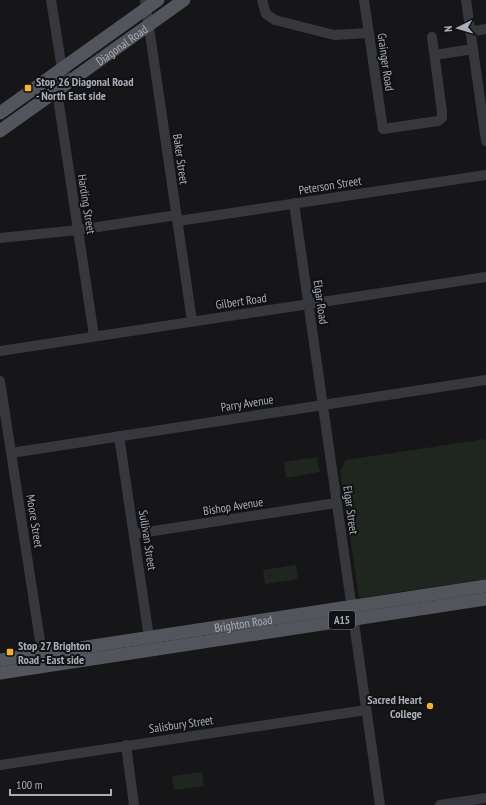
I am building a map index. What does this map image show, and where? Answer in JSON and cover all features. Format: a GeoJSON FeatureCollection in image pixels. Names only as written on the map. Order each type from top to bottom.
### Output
{"type":"FeatureCollection","features":[{"type":"Feature","properties":{"kind":"main road","name":"Diagonal Road"},"geometry":{"type":"LineString","coordinates":[[0,113],[50,78],[146,4],[158,0]]}},
{"type":"Feature","properties":{"kind":"main road","name":"Diagonal Road"},"geometry":{"type":"LineString","coordinates":[[0,131],[184,0]]}},
{"type":"Feature","properties":{"kind":"main road","name":"Brighton Road"},"geometry":{"type":"LineString","coordinates":[[352,613],[486,586]]}},
{"type":"Feature","properties":{"kind":"main road","name":"Brighton Road"},"geometry":{"type":"LineString","coordinates":[[0,673],[43,660],[150,642],[352,613],[486,599]]}},
{"type":"Feature","properties":{"kind":"main road","name":"Brighton Road"},"geometry":{"type":"LineString","coordinates":[[0,660],[43,660]]}},
{"type":"Feature","properties":{"kind":"street"},"geometry":{"type":"LineString","coordinates":[[51,0],[62,69],[69,82]]}},
{"type":"Feature","properties":{"kind":"street"},"geometry":{"type":"LineString","coordinates":[[262,0],[266,14],[275,20],[334,35],[368,33]]}},
{"type":"Feature","properties":{"kind":"street","name":"Grainger Road"},"geometry":{"type":"LineString","coordinates":[[364,0],[382,128],[387,129],[438,121],[442,118],[435,55]]}},
{"type":"Feature","properties":{"kind":"street"},"geometry":{"type":"LineString","coordinates":[[466,0],[486,140]]}},
{"type":"Feature","properties":{"kind":"street","name":"Baker Street"},"geometry":{"type":"LineString","coordinates":[[146,4],[192,321]]}},
{"type":"Feature","properties":{"kind":"street"},"geometry":{"type":"LineString","coordinates":[[470,32],[486,29]]}},
{"type":"Feature","properties":{"kind":"street"},"geometry":{"type":"LineString","coordinates":[[432,37],[435,55],[473,49]]}},
{"type":"Feature","properties":{"kind":"street","name":"Harding Street"},"geometry":{"type":"LineString","coordinates":[[50,78],[57,91],[94,336]]}},
{"type":"Feature","properties":{"kind":"street","name":"Peterson Street"},"geometry":{"type":"LineString","coordinates":[[0,238],[78,230],[294,203],[486,174]]}},
{"type":"Feature","properties":{"kind":"street","name":"Elgar Road"},"geometry":{"type":"LineString","coordinates":[[294,203],[323,404]]}},
{"type":"Feature","properties":{"kind":"street","name":"Gilbert Road"},"geometry":{"type":"LineString","coordinates":[[0,350],[486,278]]}},
{"type":"Feature","properties":{"kind":"street","name":"Parry Avenue"},"geometry":{"type":"LineString","coordinates":[[11,453],[486,380]]}},
{"type":"Feature","properties":{"kind":"street","name":"Moore Street"},"geometry":{"type":"LineString","coordinates":[[0,381],[43,660]]}},
{"type":"Feature","properties":{"kind":"street","name":"Elgar Street"},"geometry":{"type":"LineString","coordinates":[[323,404],[380,805]]}},
{"type":"Feature","properties":{"kind":"street","name":"Sullivan Street"},"geometry":{"type":"LineString","coordinates":[[119,436],[150,642]]}},
{"type":"Feature","properties":{"kind":"street","name":"Bishop Avenue"},"geometry":{"type":"LineString","coordinates":[[134,534],[336,503]]}},
{"type":"Feature","properties":{"kind":"street","name":"Salisbury Street"},"geometry":{"type":"LineString","coordinates":[[0,765],[366,710]]}},
{"type":"Feature","properties":{"kind":"street"},"geometry":{"type":"LineString","coordinates":[[126,745],[134,805]]}},
{"type":"Feature","properties":{"kind":"street"},"geometry":{"type":"LineString","coordinates":[[440,805],[486,798]]}},
{"type":"Feature","properties":{"kind":"shaded area"},"geometry":{"type":"Polygon","coordinates":[[[486,439],[486,579],[359,598],[340,471],[346,460],[486,439]]]}},
{"type":"Feature","properties":{"kind":"shaded area"},"geometry":{"type":"Polygon","coordinates":[[[317,457],[320,472],[286,478],[284,462],[317,457]]]}},
{"type":"Feature","properties":{"kind":"shaded area"},"geometry":{"type":"Polygon","coordinates":[[[296,565],[298,579],[265,584],[263,570],[296,565]]]}},
{"type":"Feature","properties":{"kind":"shaded area"},"geometry":{"type":"Polygon","coordinates":[[[202,772],[204,786],[174,790],[172,776],[202,772]]]}},
{"type":"Feature","properties":{"kind":"place","name":"Stop 26 Diagonal Road - North East side"},"geometry":{"type":"Point","coordinates":[28,88]}},
{"type":"Feature","properties":{"kind":"place","name":"Stop 27 Brighton Road - East side"},"geometry":{"type":"Point","coordinates":[10,652]}},
{"type":"Feature","properties":{"kind":"place","name":"Sacred Heart College"},"geometry":{"type":"Point","coordinates":[430,706]}}]}
